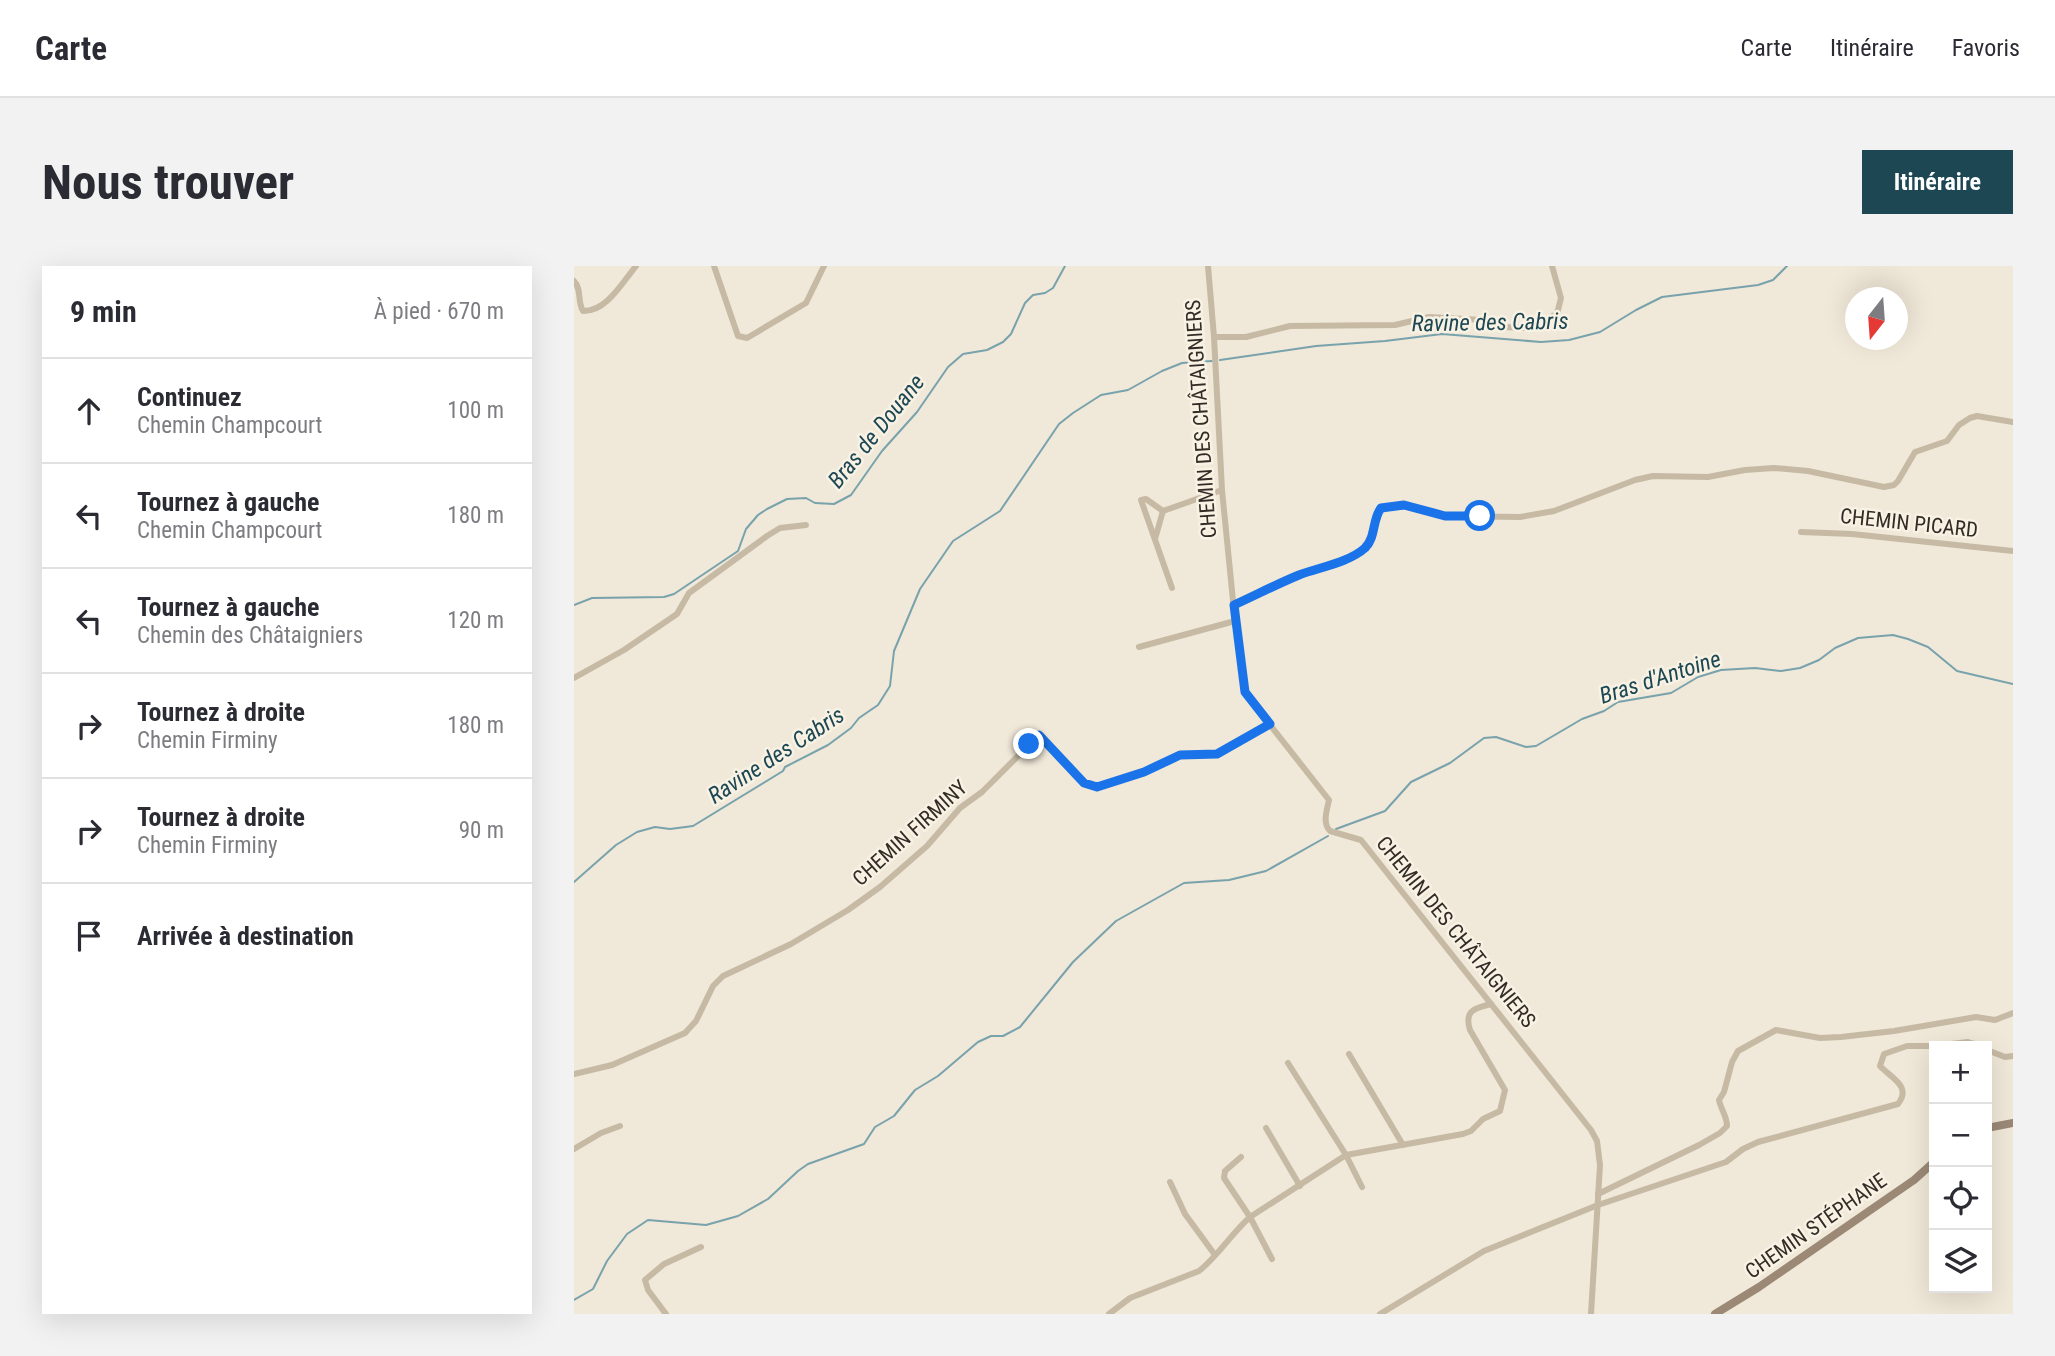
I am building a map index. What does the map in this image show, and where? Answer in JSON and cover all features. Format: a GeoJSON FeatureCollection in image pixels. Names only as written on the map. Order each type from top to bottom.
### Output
{"type":"FeatureCollection","features":[{"type":"Feature","properties":{"kind":"main road"},"geometry":{"type":"LineString","coordinates":[[1992,1127],[2013,1123]]}},
{"type":"Feature","properties":{"kind":"main road","name":"CHEMIN STÉPHANE"},"geometry":{"type":"LineString","coordinates":[[1715,1314],[1759,1287],[1914,1180],[1929,1166]]}},
{"type":"Feature","properties":{"kind":"street"},"geometry":{"type":"LineString","coordinates":[[574,281],[579,287],[580,306],[583,311],[592,312],[604,304],[636,266]]}},
{"type":"Feature","properties":{"kind":"street"},"geometry":{"type":"LineString","coordinates":[[715,266],[738,336],[747,338],[806,303],[824,266]]}},
{"type":"Feature","properties":{"kind":"street","name":"CHEMIN DES CHÂTAIGNIERS"},"geometry":{"type":"LineString","coordinates":[[1208,266],[1222,490],[1245,692],[1329,800],[1325,817],[1326,828],[1361,840],[1591,1130],[1600,1152],[1591,1314]]}},
{"type":"Feature","properties":{"kind":"street"},"geometry":{"type":"LineString","coordinates":[[1214,337],[1246,337],[1290,326],[1395,324],[1429,317],[1482,320],[1504,327],[1529,328],[1557,314],[1562,298],[1552,266]]}},
{"type":"Feature","properties":{"kind":"street"},"geometry":{"type":"LineString","coordinates":[[1234,605],[1300,575],[1354,555],[1367,546],[1376,515],[1381,508],[1404,505],[1445,516],[1520,517],[1554,511],[1635,480],[1653,477],[1708,477],[1774,467],[1885,487],[1898,481],[1915,452],[1947,441],[1959,425],[1970,418],[1977,416],[2013,422]]}},
{"type":"Feature","properties":{"kind":"street"},"geometry":{"type":"LineString","coordinates":[[1163,511],[1222,490]]}},
{"type":"Feature","properties":{"kind":"street"},"geometry":{"type":"LineString","coordinates":[[1163,511],[1146,499],[1141,500],[1172,587]]}},
{"type":"Feature","properties":{"kind":"street"},"geometry":{"type":"LineString","coordinates":[[1154,539],[1163,511]]}},
{"type":"Feature","properties":{"kind":"street"},"geometry":{"type":"LineString","coordinates":[[574,678],[624,650],[677,614],[689,593],[767,536],[780,528],[806,525]]}},
{"type":"Feature","properties":{"kind":"street","name":"CHEMIN PICARD"},"geometry":{"type":"LineString","coordinates":[[1801,532],[1852,534],[2013,551]]}},
{"type":"Feature","properties":{"kind":"street"},"geometry":{"type":"LineString","coordinates":[[1139,647],[1235,621]]}},
{"type":"Feature","properties":{"kind":"street","name":"CHEMIN FIRMINY"},"geometry":{"type":"LineString","coordinates":[[574,1074],[612,1065],[685,1033],[696,1021],[713,986],[723,976],[791,944],[848,910],[880,887],[927,846],[960,808],[982,792],[1039,735],[1084,783],[1097,787],[1144,772],[1180,755],[1217,754],[1270,724]]}},
{"type":"Feature","properties":{"kind":"street"},"geometry":{"type":"LineString","coordinates":[[1109,1314],[1130,1298],[1199,1270],[1250,1217],[1346,1155],[1463,1134],[1483,1119],[1500,1111],[1505,1090],[1467,1022],[1468,1014],[1473,1008],[1491,1004]]}},
{"type":"Feature","properties":{"kind":"street"},"geometry":{"type":"LineString","coordinates":[[1598,1194],[1699,1145],[1727,1126],[1727,1118],[1719,1100],[1732,1062],[1738,1051],[1761,1036],[1776,1030],[1820,1038],[1894,1031],[1976,1017],[1994,1020],[2013,1013]]}},
{"type":"Feature","properties":{"kind":"street"},"geometry":{"type":"LineString","coordinates":[[1894,1031],[1898,1048]]}},
{"type":"Feature","properties":{"kind":"street"},"geometry":{"type":"LineString","coordinates":[[1380,1314],[1484,1251],[1598,1205],[1726,1162],[1758,1142],[1898,1104],[1903,1097],[1901,1084],[1880,1066],[1884,1054],[1898,1048],[1929,1046]]}},
{"type":"Feature","properties":{"kind":"street"},"geometry":{"type":"LineString","coordinates":[[1992,1052],[2005,1057],[2013,1056]]}},
{"type":"Feature","properties":{"kind":"street"},"geometry":{"type":"LineString","coordinates":[[1349,1054],[1404,1145]]}},
{"type":"Feature","properties":{"kind":"street"},"geometry":{"type":"LineString","coordinates":[[1288,1063],[1346,1155],[1362,1187]]}},
{"type":"Feature","properties":{"kind":"street"},"geometry":{"type":"LineString","coordinates":[[574,1149],[601,1133],[620,1126]]}},
{"type":"Feature","properties":{"kind":"street"},"geometry":{"type":"LineString","coordinates":[[1265,1128],[1300,1186]]}},
{"type":"Feature","properties":{"kind":"street"},"geometry":{"type":"LineString","coordinates":[[1241,1157],[1225,1171],[1224,1178],[1250,1217],[1272,1259]]}},
{"type":"Feature","properties":{"kind":"street"},"geometry":{"type":"LineString","coordinates":[[1170,1182],[1185,1214],[1215,1255]]}},
{"type":"Feature","properties":{"kind":"street"},"geometry":{"type":"LineString","coordinates":[[666,1314],[648,1290],[645,1280],[664,1264],[701,1247]]}},
{"type":"Feature","properties":{"kind":"waterway","name":"Bras de Douane"},"geometry":{"type":"LineString","coordinates":[[574,605],[592,598],[664,597],[674,594],[738,551],[746,529],[767,509],[787,499],[806,498],[815,503],[834,504],[851,495],[882,451],[917,412],[948,367],[963,354],[987,350],[1003,342],[1011,334],[1025,303],[1033,295],[1053,288],[1065,266]]}},
{"type":"Feature","properties":{"kind":"waterway","name":"Ravine des Cabris"},"geometry":{"type":"LineString","coordinates":[[1220,360],[1316,346],[1442,334],[1541,342],[1569,340],[1600,332],[1662,297],[1758,285],[1773,280],[1787,266]]}},
{"type":"Feature","properties":{"kind":"waterway","name":"Ravine des Cabris"},"geometry":{"type":"LineString","coordinates":[[574,882],[616,845],[637,832],[655,827],[670,829],[693,826],[783,771],[785,767],[828,745],[851,728],[859,718],[878,705],[890,686],[894,651],[920,589],[953,541],[1000,511],[1059,424],[1101,395],[1128,390],[1182,363],[1212,361]]}},
{"type":"Feature","properties":{"kind":"waterway","name":"Bras d'Antoine"},"geometry":{"type":"LineString","coordinates":[[1336,829],[1385,811],[1411,782],[1450,763],[1484,738],[1496,737],[1526,747],[1536,746],[1618,702],[1671,693],[1698,677],[1721,670],[1755,668],[1781,671],[1800,668],[1858,638],[1893,635],[1908,639],[1928,647],[1957,671],[2013,684]]}},
{"type":"Feature","properties":{"kind":"waterway","name":"Bras d'Antoine"},"geometry":{"type":"LineString","coordinates":[[574,1300],[593,1289],[607,1261],[627,1234],[648,1220],[706,1225],[738,1216],[768,1199],[808,1164],[864,1144],[875,1127],[894,1116],[915,1090],[938,1076],[978,1042],[991,1036],[1003,1036],[1020,1027],[1073,962],[1116,921],[1184,883],[1229,880],[1266,871],[1328,836]]}},
{"type":"Feature","properties":{"kind":"route"},"geometry":{"type":"LineString","coordinates":[[1029,744],[1039,735],[1084,783],[1097,787],[1144,772],[1180,755],[1217,754],[1227,750],[1270,724],[1245,692],[1234,605],[1300,575],[1354,555],[1367,546],[1376,515],[1381,508],[1404,505],[1445,516],[1480,516]]}}]}
